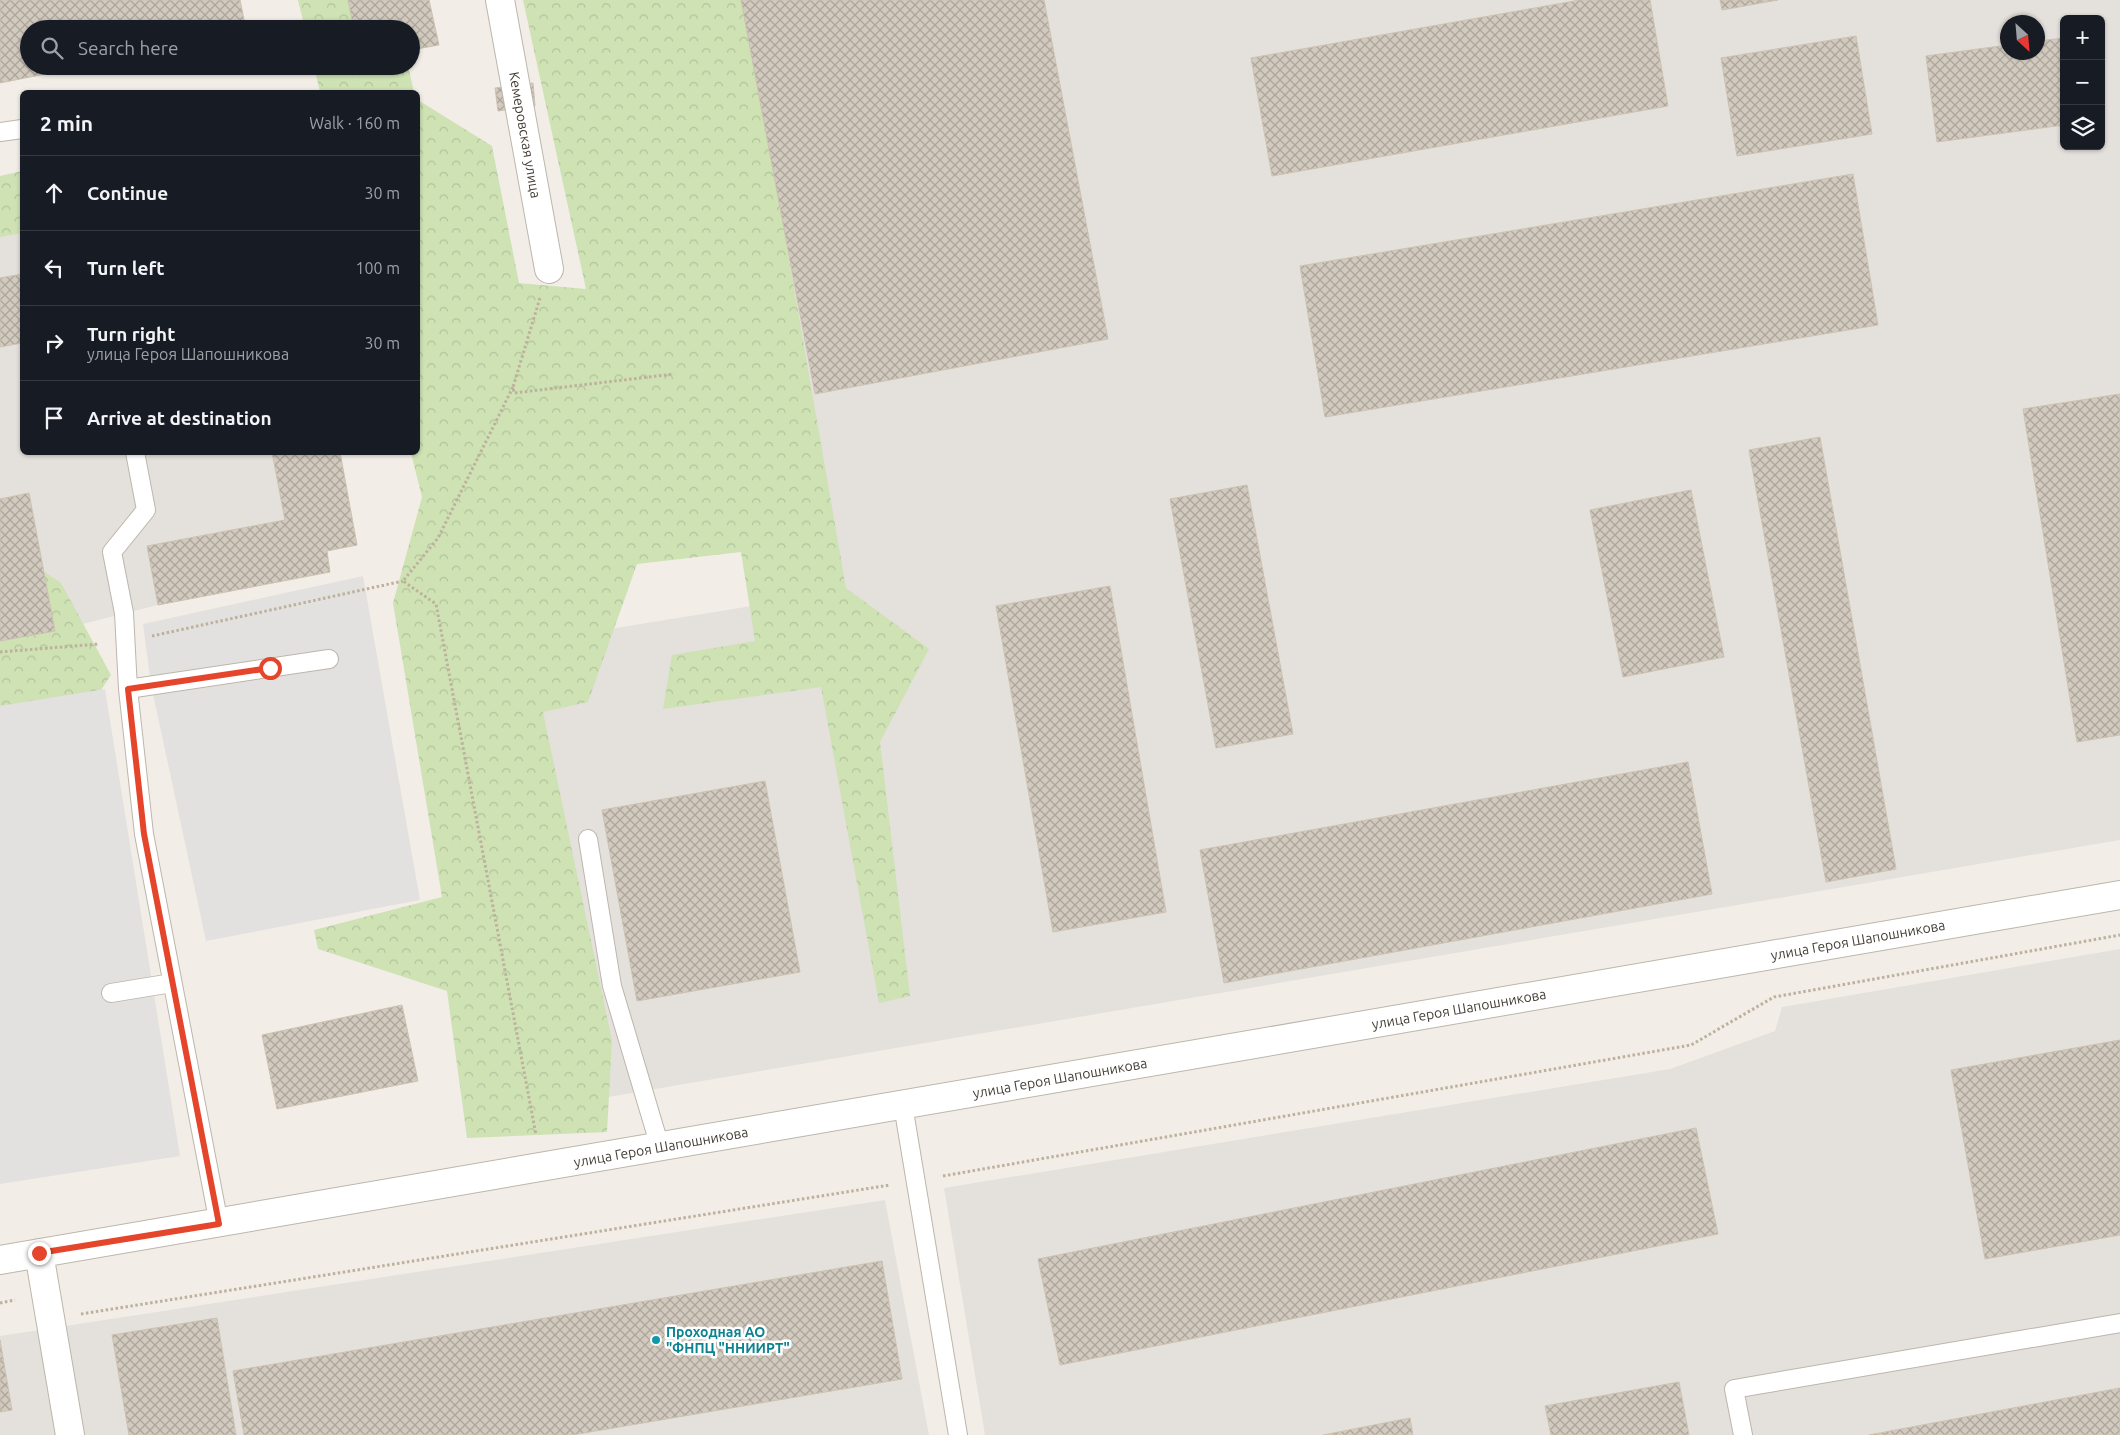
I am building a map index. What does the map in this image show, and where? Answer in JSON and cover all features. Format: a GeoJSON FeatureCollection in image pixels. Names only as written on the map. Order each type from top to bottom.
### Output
{"type":"FeatureCollection","features":[{"type":"Feature","properties":{"kind":"street","name":"Кемеровская улица"},"geometry":{"type":"LineString","coordinates":[[500,0],[549,269]]}},
{"type":"Feature","properties":{"kind":"street","name":"улица Героя Шапошникова"},"geometry":{"type":"LineString","coordinates":[[0,1260],[219,1224],[2120,895]]}},
{"type":"Feature","properties":{"kind":"street"},"geometry":{"type":"LineString","coordinates":[[39,1253],[70,1435]]}},
{"type":"Feature","properties":{"kind":"lane"},"geometry":{"type":"LineString","coordinates":[[0,132],[20,129]]}},
{"type":"Feature","properties":{"kind":"lane"},"geometry":{"type":"LineString","coordinates":[[137,455],[146,510],[112,552],[124,613],[128,689],[144,834],[219,1224]]}},
{"type":"Feature","properties":{"kind":"lane"},"geometry":{"type":"LineString","coordinates":[[128,689],[328,659]]}},
{"type":"Feature","properties":{"kind":"lane"},"geometry":{"type":"LineString","coordinates":[[588,839],[612,986],[660,1147]]}},
{"type":"Feature","properties":{"kind":"lane"},"geometry":{"type":"LineString","coordinates":[[111,993],[172,983]]}},
{"type":"Feature","properties":{"kind":"lane"},"geometry":{"type":"LineString","coordinates":[[903,1105],[958,1435]]}},
{"type":"Feature","properties":{"kind":"lane"},"geometry":{"type":"LineString","coordinates":[[1743,1435],[1734,1389],[2120,1323]]}},
{"type":"Feature","properties":{"kind":"path"},"geometry":{"type":"LineString","coordinates":[[0,652],[126,642],[403,580],[438,538],[513,388],[549,269]]}},
{"type":"Feature","properties":{"kind":"path"},"geometry":{"type":"LineString","coordinates":[[513,388],[514,392],[674,374]]}},
{"type":"Feature","properties":{"kind":"path"},"geometry":{"type":"LineString","coordinates":[[403,580],[436,604],[542,1167]]}},
{"type":"Feature","properties":{"kind":"path"},"geometry":{"type":"LineString","coordinates":[[49,1319],[916,1181],[1691,1045],[1774,997],[2120,935]]}},
{"type":"Feature","properties":{"kind":"shaded area"},"geometry":{"type":"Polygon","coordinates":[[[669,0],[2120,0],[2120,840],[573,1103],[480,650],[788,600],[669,0]]]}},
{"type":"Feature","properties":{"kind":"shaded area"},"geometry":{"type":"Polygon","coordinates":[[[20,220],[20,455],[340,455],[357,545],[327,551],[330,572],[158,605],[55,631],[0,641],[0,223],[20,220]]]}},
{"type":"Feature","properties":{"kind":"shaded area"},"geometry":{"type":"Polygon","coordinates":[[[363,576],[420,900],[206,941],[151,685],[143,624],[363,576]]]}},
{"type":"Feature","properties":{"kind":"shaded area"},"geometry":{"type":"Polygon","coordinates":[[[105,689],[180,1156],[0,1184],[0,706],[105,689]]]}},
{"type":"Feature","properties":{"kind":"shaded area"},"geometry":{"type":"Polygon","coordinates":[[[2120,949],[2120,1435],[985,1435],[944,1188],[1670,1069],[1775,1031],[1782,1007],[2120,949]]]}},
{"type":"Feature","properties":{"kind":"shaded area"},"geometry":{"type":"Polygon","coordinates":[[[885,1200],[929,1435],[0,1435],[0,1336],[885,1200]]]}},
{"type":"Feature","properties":{"kind":"green space"},"geometry":{"type":"Polygon","coordinates":[[[298,0],[392,0],[397,20],[303,20],[298,0]]]}},
{"type":"Feature","properties":{"kind":"green space"},"geometry":{"type":"Polygon","coordinates":[[[523,0],[744,0],[846,588],[929,649],[880,742],[910,996],[879,1003],[821,687],[663,709],[672,655],[755,641],[741,552],[637,564],[588,702],[543,712],[612,1041],[607,1132],[467,1138],[447,991],[318,949],[314,930],[442,897],[393,603],[422,497],[412,455],[420,455],[420,101],[492,146],[519,283],[586,289],[523,0]]]}},
{"type":"Feature","properties":{"kind":"green space"},"geometry":{"type":"Polygon","coordinates":[[[316,75],[410,75],[414,90],[320,90],[316,75]]]}},
{"type":"Feature","properties":{"kind":"green space"},"geometry":{"type":"Polygon","coordinates":[[[20,171],[20,233],[0,237],[0,176],[20,171]]]}},
{"type":"Feature","properties":{"kind":"green space"},"geometry":{"type":"Polygon","coordinates":[[[0,542],[61,583],[111,675],[88,710],[0,725],[0,542]]]}},
{"type":"Feature","properties":{"kind":"building"},"geometry":{"type":"Polygon","coordinates":[[[0,0],[240,0],[244,20],[20,20],[20,75],[40,75],[0,83],[0,0]]]}},
{"type":"Feature","properties":{"kind":"building"},"geometry":{"type":"Polygon","coordinates":[[[348,0],[429,0],[439,45],[420,48],[420,20],[352,20],[348,0]]]}},
{"type":"Feature","properties":{"kind":"building"},"geometry":{"type":"Polygon","coordinates":[[[741,0],[1044,0],[1108,339],[815,394],[741,0]]]}},
{"type":"Feature","properties":{"kind":"building"},"geometry":{"type":"Polygon","coordinates":[[[1580,0],[1650,0],[1668,106],[1272,176],[1251,58],[1580,0]]]}},
{"type":"Feature","properties":{"kind":"building"},"geometry":{"type":"Polygon","coordinates":[[[1720,0],[1778,0],[1722,10],[1720,0]]]}},
{"type":"Feature","properties":{"kind":"building"},"geometry":{"type":"Polygon","coordinates":[[[1856,36],[1872,134],[1737,156],[1721,58],[1856,36]]]}},
{"type":"Feature","properties":{"kind":"building"},"geometry":{"type":"Polygon","coordinates":[[[2060,38],[2060,126],[1937,142],[1926,56],[2000,46],[2000,60],[2045,60],[2045,40],[2060,38]]]}},
{"type":"Feature","properties":{"kind":"building"},"geometry":{"type":"Polygon","coordinates":[[[533,83],[535,106],[498,111],[495,88],[533,83]]]}},
{"type":"Feature","properties":{"kind":"building"},"geometry":{"type":"Polygon","coordinates":[[[1853,174],[1878,325],[1325,417],[1300,266],[1853,174]]]}},
{"type":"Feature","properties":{"kind":"building"},"geometry":{"type":"Polygon","coordinates":[[[20,274],[20,343],[0,347],[0,278],[20,274]]]}},
{"type":"Feature","properties":{"kind":"building"},"geometry":{"type":"Polygon","coordinates":[[[2120,394],[2120,735],[2077,742],[2023,409],[2120,394]]]}},
{"type":"Feature","properties":{"kind":"building"},"geometry":{"type":"Polygon","coordinates":[[[1820,437],[1896,869],[1826,882],[1749,450],[1820,437]]]}},
{"type":"Feature","properties":{"kind":"building"},"geometry":{"type":"Polygon","coordinates":[[[273,455],[341,455],[357,545],[327,551],[330,572],[158,605],[147,546],[285,520],[273,455]]]}},
{"type":"Feature","properties":{"kind":"building"},"geometry":{"type":"Polygon","coordinates":[[[1247,485],[1293,734],[1216,748],[1170,499],[1247,485]]]}},
{"type":"Feature","properties":{"kind":"building"},"geometry":{"type":"Polygon","coordinates":[[[1691,490],[1724,657],[1623,677],[1590,510],[1691,490]]]}},
{"type":"Feature","properties":{"kind":"building"},"geometry":{"type":"Polygon","coordinates":[[[29,493],[55,631],[0,641],[0,499],[29,493]]]}},
{"type":"Feature","properties":{"kind":"building"},"geometry":{"type":"Polygon","coordinates":[[[1110,586],[1166,912],[1053,932],[996,606],[1110,586]]]}},
{"type":"Feature","properties":{"kind":"building"},"geometry":{"type":"Polygon","coordinates":[[[1688,762],[1712,894],[1224,983],[1200,850],[1688,762]]]}},
{"type":"Feature","properties":{"kind":"building"},"geometry":{"type":"Polygon","coordinates":[[[765,781],[800,972],[637,1001],[602,810],[765,781]]]}},
{"type":"Feature","properties":{"kind":"building"},"geometry":{"type":"Polygon","coordinates":[[[402,1005],[418,1081],[277,1109],[262,1035],[402,1005]]]}},
{"type":"Feature","properties":{"kind":"building"},"geometry":{"type":"Polygon","coordinates":[[[2120,1040],[2120,1235],[1985,1259],[1951,1070],[2120,1040]]]}},
{"type":"Feature","properties":{"kind":"building"},"geometry":{"type":"Polygon","coordinates":[[[1696,1128],[1718,1234],[1060,1365],[1038,1259],[1696,1128]]]}},
{"type":"Feature","properties":{"kind":"building","name":"Проходная АО \"ФНПЦ \"ННИИРТ\""},"geometry":{"type":"Polygon","coordinates":[[[882,1261],[902,1379],[572,1435],[244,1435],[233,1371],[882,1261]]]}},
{"type":"Feature","properties":{"kind":"building"},"geometry":{"type":"Polygon","coordinates":[[[217,1318],[236,1435],[129,1435],[112,1335],[217,1318]]]}},
{"type":"Feature","properties":{"kind":"building"},"geometry":{"type":"Polygon","coordinates":[[[0,1340],[12,1410],[0,1412],[0,1340]]]}},
{"type":"Feature","properties":{"kind":"building"},"geometry":{"type":"Polygon","coordinates":[[[1679,1382],[1689,1435],[1551,1435],[1545,1406],[1679,1382]]]}},
{"type":"Feature","properties":{"kind":"building"},"geometry":{"type":"Polygon","coordinates":[[[2120,1388],[2120,1435],[1869,1435],[2120,1388]]]}},
{"type":"Feature","properties":{"kind":"building"},"geometry":{"type":"Polygon","coordinates":[[[1410,1418],[1413,1435],[1323,1435],[1410,1418]]]}},
{"type":"Feature","properties":{"kind":"place","name":"Проходная АО \"ФНПЦ \"ННИИРТ\""},"geometry":{"type":"Point","coordinates":[656,1340]}},
{"type":"Feature","properties":{"kind":"route"},"geometry":{"type":"LineString","coordinates":[[39,1253],[219,1224],[144,834],[128,689],[270,668]]}}]}
